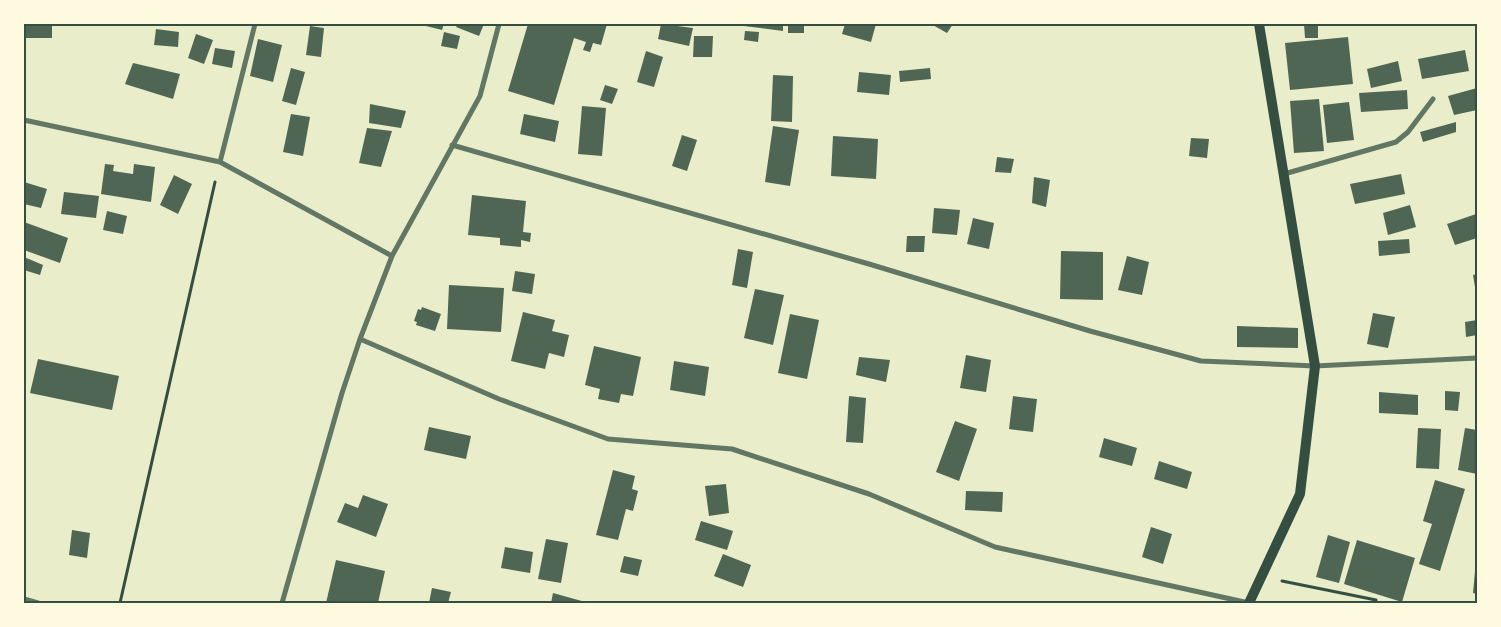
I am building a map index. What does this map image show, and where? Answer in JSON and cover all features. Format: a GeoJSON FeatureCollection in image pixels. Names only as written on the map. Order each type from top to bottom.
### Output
{"type":"FeatureCollection","features":[{"type":"Feature","properties":{"kind":"main road"},"geometry":{"type":"LineString","coordinates":[[1249,603],[1300,494],[1315,366],[1259,24]]}},
{"type":"Feature","properties":{"kind":"street"},"geometry":{"type":"LineString","coordinates":[[220,162],[255,24]]}},
{"type":"Feature","properties":{"kind":"street"},"geometry":{"type":"LineString","coordinates":[[282,603],[342,393],[360,339],[392,256],[480,96],[500,24]]}},
{"type":"Feature","properties":{"kind":"street"},"geometry":{"type":"LineString","coordinates":[[1284,174],[1396,142],[1408,132],[1432,99]]}},
{"type":"Feature","properties":{"kind":"street"},"geometry":{"type":"LineString","coordinates":[[24,120],[220,162],[392,256]]}},
{"type":"Feature","properties":{"kind":"street"},"geometry":{"type":"LineString","coordinates":[[452,145],[869,264],[1090,331],[1201,361],[1315,366],[1477,358]]}},
{"type":"Feature","properties":{"kind":"street"},"geometry":{"type":"LineString","coordinates":[[360,339],[498,399],[608,439],[732,449],[869,494],[995,547],[1249,603]]}},
{"type":"Feature","properties":{"kind":"street"},"geometry":{"type":"LineString","coordinates":[[24,599],[34,603]]}},
{"type":"Feature","properties":{"kind":"path"},"geometry":{"type":"LineString","coordinates":[[120,603],[220,162]]}},
{"type":"Feature","properties":{"kind":"path"},"geometry":{"type":"LineString","coordinates":[[1261,577],[1376,600],[1376,603]]}},
{"type":"Feature","properties":{"kind":"building"},"geometry":{"type":"Polygon","coordinates":[[[24,24],[52,24],[52,38],[24,38],[24,24]]]}},
{"type":"Feature","properties":{"kind":"building"},"geometry":{"type":"Polygon","coordinates":[[[426,24],[444,24],[442,30],[426,26],[426,24]]]}},
{"type":"Feature","properties":{"kind":"building"},"geometry":{"type":"Polygon","coordinates":[[[458,24],[484,24],[479,36],[456,27],[458,24]]]}},
{"type":"Feature","properties":{"kind":"building"},"geometry":{"type":"Polygon","coordinates":[[[528,24],[607,24],[601,45],[593,43],[590,52],[583,50],[586,42],[574,38],[554,105],[508,91],[528,24]]]}},
{"type":"Feature","properties":{"kind":"building"},"geometry":{"type":"Polygon","coordinates":[[[661,24],[693,28],[689,46],[658,39],[661,24]]]}},
{"type":"Feature","properties":{"kind":"building"},"geometry":{"type":"Polygon","coordinates":[[[728,24],[783,24],[783,31],[728,24]]]}},
{"type":"Feature","properties":{"kind":"building"},"geometry":{"type":"Polygon","coordinates":[[[788,24],[804,24],[804,33],[788,33],[788,24]]]}},
{"type":"Feature","properties":{"kind":"building"},"geometry":{"type":"Polygon","coordinates":[[[845,24],[876,24],[871,42],[842,34],[845,24]]]}},
{"type":"Feature","properties":{"kind":"building"},"geometry":{"type":"Polygon","coordinates":[[[931,24],[953,24],[947,33],[931,24]]]}},
{"type":"Feature","properties":{"kind":"building"},"geometry":{"type":"Polygon","coordinates":[[[1304,24],[1318,24],[1318,38],[1305,38],[1304,24]]]}},
{"type":"Feature","properties":{"kind":"building"},"geometry":{"type":"Polygon","coordinates":[[[310,26],[324,28],[321,57],[306,55],[310,26]]]}},
{"type":"Feature","properties":{"kind":"building"},"geometry":{"type":"Polygon","coordinates":[[[156,29],[179,32],[178,47],[154,45],[156,29]]]}},
{"type":"Feature","properties":{"kind":"building"},"geometry":{"type":"Polygon","coordinates":[[[745,31],[759,32],[758,42],[744,40],[745,31]]]}},
{"type":"Feature","properties":{"kind":"building"},"geometry":{"type":"Polygon","coordinates":[[[444,32],[460,36],[457,49],[441,46],[444,32]]]}},
{"type":"Feature","properties":{"kind":"building"},"geometry":{"type":"Polygon","coordinates":[[[196,34],[213,40],[204,64],[188,58],[196,34]]]}},
{"type":"Feature","properties":{"kind":"building"},"geometry":{"type":"Polygon","coordinates":[[[694,36],[713,36],[712,57],[693,57],[694,36]]]}},
{"type":"Feature","properties":{"kind":"building"},"geometry":{"type":"Polygon","coordinates":[[[1348,37],[1353,84],[1290,90],[1285,43],[1348,37]]]}},
{"type":"Feature","properties":{"kind":"building"},"geometry":{"type":"Polygon","coordinates":[[[258,39],[282,45],[273,82],[250,76],[258,39]]]}},
{"type":"Feature","properties":{"kind":"building"},"geometry":{"type":"Polygon","coordinates":[[[215,48],[235,51],[232,68],[212,64],[215,48]]]}},
{"type":"Feature","properties":{"kind":"building"},"geometry":{"type":"Polygon","coordinates":[[[1465,50],[1469,71],[1422,79],[1418,59],[1465,50]]]}},
{"type":"Feature","properties":{"kind":"building"},"geometry":{"type":"Polygon","coordinates":[[[646,51],[663,57],[654,87],[637,82],[646,51]]]}},
{"type":"Feature","properties":{"kind":"building"},"geometry":{"type":"Polygon","coordinates":[[[1398,61],[1402,81],[1371,88],[1367,69],[1398,61]]]}},
{"type":"Feature","properties":{"kind":"building"},"geometry":{"type":"Polygon","coordinates":[[[133,63],[180,74],[173,99],[125,84],[133,63]]]}},
{"type":"Feature","properties":{"kind":"building"},"geometry":{"type":"Polygon","coordinates":[[[291,68],[305,72],[296,105],[282,101],[291,68]]]}},
{"type":"Feature","properties":{"kind":"building"},"geometry":{"type":"Polygon","coordinates":[[[930,68],[931,79],[900,82],[899,71],[930,68]]]}},
{"type":"Feature","properties":{"kind":"building"},"geometry":{"type":"Polygon","coordinates":[[[859,72],[891,75],[889,95],[857,92],[859,72]]]}},
{"type":"Feature","properties":{"kind":"building"},"geometry":{"type":"Polygon","coordinates":[[[773,75],[793,76],[792,122],[771,121],[773,75]]]}},
{"type":"Feature","properties":{"kind":"building"},"geometry":{"type":"Polygon","coordinates":[[[605,85],[618,89],[612,104],[600,100],[605,85]]]}},
{"type":"Feature","properties":{"kind":"building"},"geometry":{"type":"Polygon","coordinates":[[[1477,88],[1477,110],[1454,115],[1448,96],[1477,88]]]}},
{"type":"Feature","properties":{"kind":"building"},"geometry":{"type":"Polygon","coordinates":[[[1407,90],[1408,109],[1361,112],[1359,93],[1407,90]]]}},
{"type":"Feature","properties":{"kind":"building"},"geometry":{"type":"Polygon","coordinates":[[[1319,99],[1324,151],[1294,153],[1290,101],[1319,99]]]}},
{"type":"Feature","properties":{"kind":"building"},"geometry":{"type":"Polygon","coordinates":[[[1349,102],[1354,140],[1327,143],[1323,105],[1349,102]]]}},
{"type":"Feature","properties":{"kind":"building"},"geometry":{"type":"Polygon","coordinates":[[[370,104],[406,111],[401,128],[369,123],[370,104]]]}},
{"type":"Feature","properties":{"kind":"building"},"geometry":{"type":"Polygon","coordinates":[[[582,106],[606,108],[602,156],[578,154],[582,106]]]}},
{"type":"Feature","properties":{"kind":"building"},"geometry":{"type":"Polygon","coordinates":[[[291,114],[310,117],[303,156],[283,152],[291,114]]]}},
{"type":"Feature","properties":{"kind":"building"},"geometry":{"type":"Polygon","coordinates":[[[524,114],[559,121],[555,142],[520,134],[524,114]]]}},
{"type":"Feature","properties":{"kind":"building"},"geometry":{"type":"Polygon","coordinates":[[[1456,122],[1456,132],[1423,142],[1420,132],[1456,122]]]}},
{"type":"Feature","properties":{"kind":"building"},"geometry":{"type":"Polygon","coordinates":[[[773,126],[799,130],[790,186],[765,182],[773,126]]]}},
{"type":"Feature","properties":{"kind":"building"},"geometry":{"type":"Polygon","coordinates":[[[367,128],[392,131],[381,167],[359,163],[367,128]]]}},
{"type":"Feature","properties":{"kind":"building"},"geometry":{"type":"Polygon","coordinates":[[[682,135],[697,140],[687,171],[672,166],[682,135]]]}},
{"type":"Feature","properties":{"kind":"building"},"geometry":{"type":"Polygon","coordinates":[[[833,136],[878,139],[876,179],[831,176],[833,136]]]}},
{"type":"Feature","properties":{"kind":"building"},"geometry":{"type":"Polygon","coordinates":[[[1191,138],[1209,139],[1207,158],[1189,156],[1191,138]]]}},
{"type":"Feature","properties":{"kind":"building"},"geometry":{"type":"Polygon","coordinates":[[[997,157],[1014,159],[1011,173],[995,172],[997,157]]]}},
{"type":"Feature","properties":{"kind":"building"},"geometry":{"type":"Polygon","coordinates":[[[105,164],[114,165],[113,171],[133,174],[134,164],[155,167],[151,202],[101,194],[105,164]]]}},
{"type":"Feature","properties":{"kind":"building"},"geometry":{"type":"Polygon","coordinates":[[[1401,174],[1405,194],[1355,204],[1350,184],[1401,174]]]}},
{"type":"Feature","properties":{"kind":"building"},"geometry":{"type":"Polygon","coordinates":[[[174,175],[192,184],[178,214],[160,205],[174,175]]]}},
{"type":"Feature","properties":{"kind":"building"},"geometry":{"type":"Polygon","coordinates":[[[1034,177],[1050,180],[1046,207],[1032,203],[1034,177]]]}},
{"type":"Feature","properties":{"kind":"building"},"geometry":{"type":"Polygon","coordinates":[[[24,182],[47,189],[41,208],[24,204],[24,182]]]}},
{"type":"Feature","properties":{"kind":"building"},"geometry":{"type":"Polygon","coordinates":[[[64,192],[99,196],[96,218],[61,214],[64,192]]]}},
{"type":"Feature","properties":{"kind":"building"},"geometry":{"type":"Polygon","coordinates":[[[472,195],[526,201],[523,232],[531,233],[530,242],[521,240],[521,247],[500,245],[500,238],[468,235],[472,195]]]}},
{"type":"Feature","properties":{"kind":"building"},"geometry":{"type":"Polygon","coordinates":[[[1410,205],[1416,227],[1388,235],[1383,213],[1410,205]]]}},
{"type":"Feature","properties":{"kind":"building"},"geometry":{"type":"Polygon","coordinates":[[[934,208],[960,210],[957,235],[932,233],[934,208]]]}},
{"type":"Feature","properties":{"kind":"building"},"geometry":{"type":"Polygon","coordinates":[[[107,211],[127,216],[123,234],[103,230],[107,211]]]}},
{"type":"Feature","properties":{"kind":"building"},"geometry":{"type":"Polygon","coordinates":[[[1476,214],[1477,238],[1455,245],[1447,224],[1476,214]]]}},
{"type":"Feature","properties":{"kind":"building"},"geometry":{"type":"Polygon","coordinates":[[[973,218],[994,223],[989,249],[967,244],[973,218]]]}},
{"type":"Feature","properties":{"kind":"building"},"geometry":{"type":"Polygon","coordinates":[[[24,222],[68,238],[60,263],[24,250],[24,222]]]}},
{"type":"Feature","properties":{"kind":"building"},"geometry":{"type":"Polygon","coordinates":[[[907,236],[925,236],[924,252],[906,252],[907,236]]]}},
{"type":"Feature","properties":{"kind":"building"},"geometry":{"type":"Polygon","coordinates":[[[1409,239],[1410,253],[1379,256],[1378,241],[1409,239]]]}},
{"type":"Feature","properties":{"kind":"building"},"geometry":{"type":"Polygon","coordinates":[[[738,249],[753,252],[747,288],[732,285],[738,249]]]}},
{"type":"Feature","properties":{"kind":"building"},"geometry":{"type":"Polygon","coordinates":[[[1061,251],[1103,252],[1103,300],[1060,299],[1061,251]]]}},
{"type":"Feature","properties":{"kind":"building"},"geometry":{"type":"Polygon","coordinates":[[[1127,256],[1149,262],[1142,295],[1118,290],[1127,256]]]}},
{"type":"Feature","properties":{"kind":"building"},"geometry":{"type":"Polygon","coordinates":[[[24,257],[43,265],[40,275],[24,270],[24,257]]]}},
{"type":"Feature","properties":{"kind":"building"},"geometry":{"type":"Polygon","coordinates":[[[515,271],[535,274],[532,294],[512,291],[515,271]]]}},
{"type":"Feature","properties":{"kind":"building"},"geometry":{"type":"Polygon","coordinates":[[[1477,274],[1477,293],[1476,293],[1473,275],[1477,274]]]}},
{"type":"Feature","properties":{"kind":"building"},"geometry":{"type":"Polygon","coordinates":[[[449,285],[504,288],[501,332],[447,329],[449,285]]]}},
{"type":"Feature","properties":{"kind":"building"},"geometry":{"type":"Polygon","coordinates":[[[755,289],[784,295],[773,345],[744,338],[755,289]]]}},
{"type":"Feature","properties":{"kind":"building"},"geometry":{"type":"Polygon","coordinates":[[[422,307],[441,314],[435,331],[416,325],[417,322],[414,321],[418,309],[421,310],[422,307]]]}},
{"type":"Feature","properties":{"kind":"building"},"geometry":{"type":"Polygon","coordinates":[[[523,312],[555,320],[552,331],[569,335],[564,357],[549,353],[545,369],[511,361],[523,312]]]}},
{"type":"Feature","properties":{"kind":"building"},"geometry":{"type":"Polygon","coordinates":[[[1373,313],[1395,317],[1388,348],[1367,344],[1373,313]]]}},
{"type":"Feature","properties":{"kind":"building"},"geometry":{"type":"Polygon","coordinates":[[[790,314],[819,320],[807,379],[778,373],[790,314]]]}},
{"type":"Feature","properties":{"kind":"building"},"geometry":{"type":"Polygon","coordinates":[[[1477,320],[1477,335],[1466,337],[1465,322],[1477,320]]]}},
{"type":"Feature","properties":{"kind":"building"},"geometry":{"type":"Polygon","coordinates":[[[1237,326],[1298,328],[1298,348],[1237,347],[1237,326]]]}},
{"type":"Feature","properties":{"kind":"building"},"geometry":{"type":"Polygon","coordinates":[[[594,346],[641,357],[633,396],[621,394],[619,403],[598,399],[600,389],[585,385],[594,346]]]}},
{"type":"Feature","properties":{"kind":"building"},"geometry":{"type":"Polygon","coordinates":[[[966,355],[991,360],[986,392],[960,388],[966,355]]]}},
{"type":"Feature","properties":{"kind":"building"},"geometry":{"type":"Polygon","coordinates":[[[859,357],[890,360],[886,382],[856,375],[859,357]]]}},
{"type":"Feature","properties":{"kind":"building"},"geometry":{"type":"Polygon","coordinates":[[[38,359],[119,376],[112,410],[30,393],[38,359]]]}},
{"type":"Feature","properties":{"kind":"building"},"geometry":{"type":"Polygon","coordinates":[[[674,361],[709,367],[705,396],[670,390],[674,361]]]}},
{"type":"Feature","properties":{"kind":"building"},"geometry":{"type":"Polygon","coordinates":[[[1445,391],[1460,392],[1458,411],[1445,410],[1445,391]]]}},
{"type":"Feature","properties":{"kind":"building"},"geometry":{"type":"Polygon","coordinates":[[[1379,392],[1418,395],[1418,415],[1379,413],[1379,392]]]}},
{"type":"Feature","properties":{"kind":"building"},"geometry":{"type":"Polygon","coordinates":[[[849,396],[866,398],[863,443],[846,442],[849,396]]]}},
{"type":"Feature","properties":{"kind":"building"},"geometry":{"type":"Polygon","coordinates":[[[1013,396],[1037,399],[1033,432],[1009,429],[1013,396]]]}},
{"type":"Feature","properties":{"kind":"building"},"geometry":{"type":"Polygon","coordinates":[[[955,421],[977,429],[959,481],[936,472],[955,421]]]}},
{"type":"Feature","properties":{"kind":"building"},"geometry":{"type":"Polygon","coordinates":[[[429,427],[471,436],[466,459],[424,450],[429,427]]]}},
{"type":"Feature","properties":{"kind":"building"},"geometry":{"type":"Polygon","coordinates":[[[1418,428],[1441,429],[1439,469],[1416,468],[1418,428]]]}},
{"type":"Feature","properties":{"kind":"building"},"geometry":{"type":"Polygon","coordinates":[[[1465,428],[1477,430],[1477,474],[1458,470],[1465,428]]]}},
{"type":"Feature","properties":{"kind":"building"},"geometry":{"type":"Polygon","coordinates":[[[1104,438],[1137,448],[1132,466],[1099,457],[1104,438]]]}},
{"type":"Feature","properties":{"kind":"building"},"geometry":{"type":"Polygon","coordinates":[[[1159,461],[1192,472],[1187,489],[1154,479],[1159,461]]]}},
{"type":"Feature","properties":{"kind":"building"},"geometry":{"type":"Polygon","coordinates":[[[613,470],[635,476],[632,489],[638,491],[633,511],[626,509],[618,540],[596,535],[613,470]]]}},
{"type":"Feature","properties":{"kind":"building"},"geometry":{"type":"Polygon","coordinates":[[[1435,480],[1465,489],[1440,571],[1419,564],[1432,524],[1423,521],[1435,480]]]}},
{"type":"Feature","properties":{"kind":"building"},"geometry":{"type":"Polygon","coordinates":[[[726,484],[729,513],[709,516],[705,486],[726,484]]]}},
{"type":"Feature","properties":{"kind":"building"},"geometry":{"type":"Polygon","coordinates":[[[966,491],[1003,492],[1002,512],[965,510],[966,491]]]}},
{"type":"Feature","properties":{"kind":"building"},"geometry":{"type":"Polygon","coordinates":[[[363,495],[388,504],[376,537],[337,522],[345,503],[358,508],[363,495]]]}},
{"type":"Feature","properties":{"kind":"building"},"geometry":{"type":"Polygon","coordinates":[[[701,521],[733,531],[727,550],[695,540],[701,521]]]}},
{"type":"Feature","properties":{"kind":"building"},"geometry":{"type":"Polygon","coordinates":[[[1151,527],[1172,534],[1163,564],[1142,557],[1151,527]]]}},
{"type":"Feature","properties":{"kind":"building"},"geometry":{"type":"Polygon","coordinates":[[[72,530],[90,533],[87,558],[69,555],[72,530]]]}},
{"type":"Feature","properties":{"kind":"building"},"geometry":{"type":"Polygon","coordinates":[[[1328,535],[1350,542],[1339,583],[1316,577],[1328,535]]]}},
{"type":"Feature","properties":{"kind":"building"},"geometry":{"type":"Polygon","coordinates":[[[546,539],[568,543],[561,583],[538,579],[546,539]]]}},
{"type":"Feature","properties":{"kind":"building"},"geometry":{"type":"Polygon","coordinates":[[[1357,540],[1415,558],[1402,602],[1344,584],[1357,540]]]}},
{"type":"Feature","properties":{"kind":"building"},"geometry":{"type":"Polygon","coordinates":[[[505,547],[533,552],[530,573],[501,568],[505,547]]]}},
{"type":"Feature","properties":{"kind":"building"},"geometry":{"type":"Polygon","coordinates":[[[723,554],[751,565],[743,587],[714,576],[723,554]]]}},
{"type":"Feature","properties":{"kind":"building"},"geometry":{"type":"Polygon","coordinates":[[[624,556],[642,560],[638,576],[620,572],[624,556]]]}},
{"type":"Feature","properties":{"kind":"building"},"geometry":{"type":"Polygon","coordinates":[[[336,560],[385,571],[378,603],[326,603],[336,560]]]}},
{"type":"Feature","properties":{"kind":"building"},"geometry":{"type":"Polygon","coordinates":[[[1475,571],[1477,571],[1477,594],[1473,593],[1475,571]]]}},
{"type":"Feature","properties":{"kind":"building"},"geometry":{"type":"Polygon","coordinates":[[[432,588],[451,592],[448,603],[429,603],[432,588]]]}},
{"type":"Feature","properties":{"kind":"building"},"geometry":{"type":"Polygon","coordinates":[[[553,593],[589,603],[551,603],[553,593]]]}}]}
